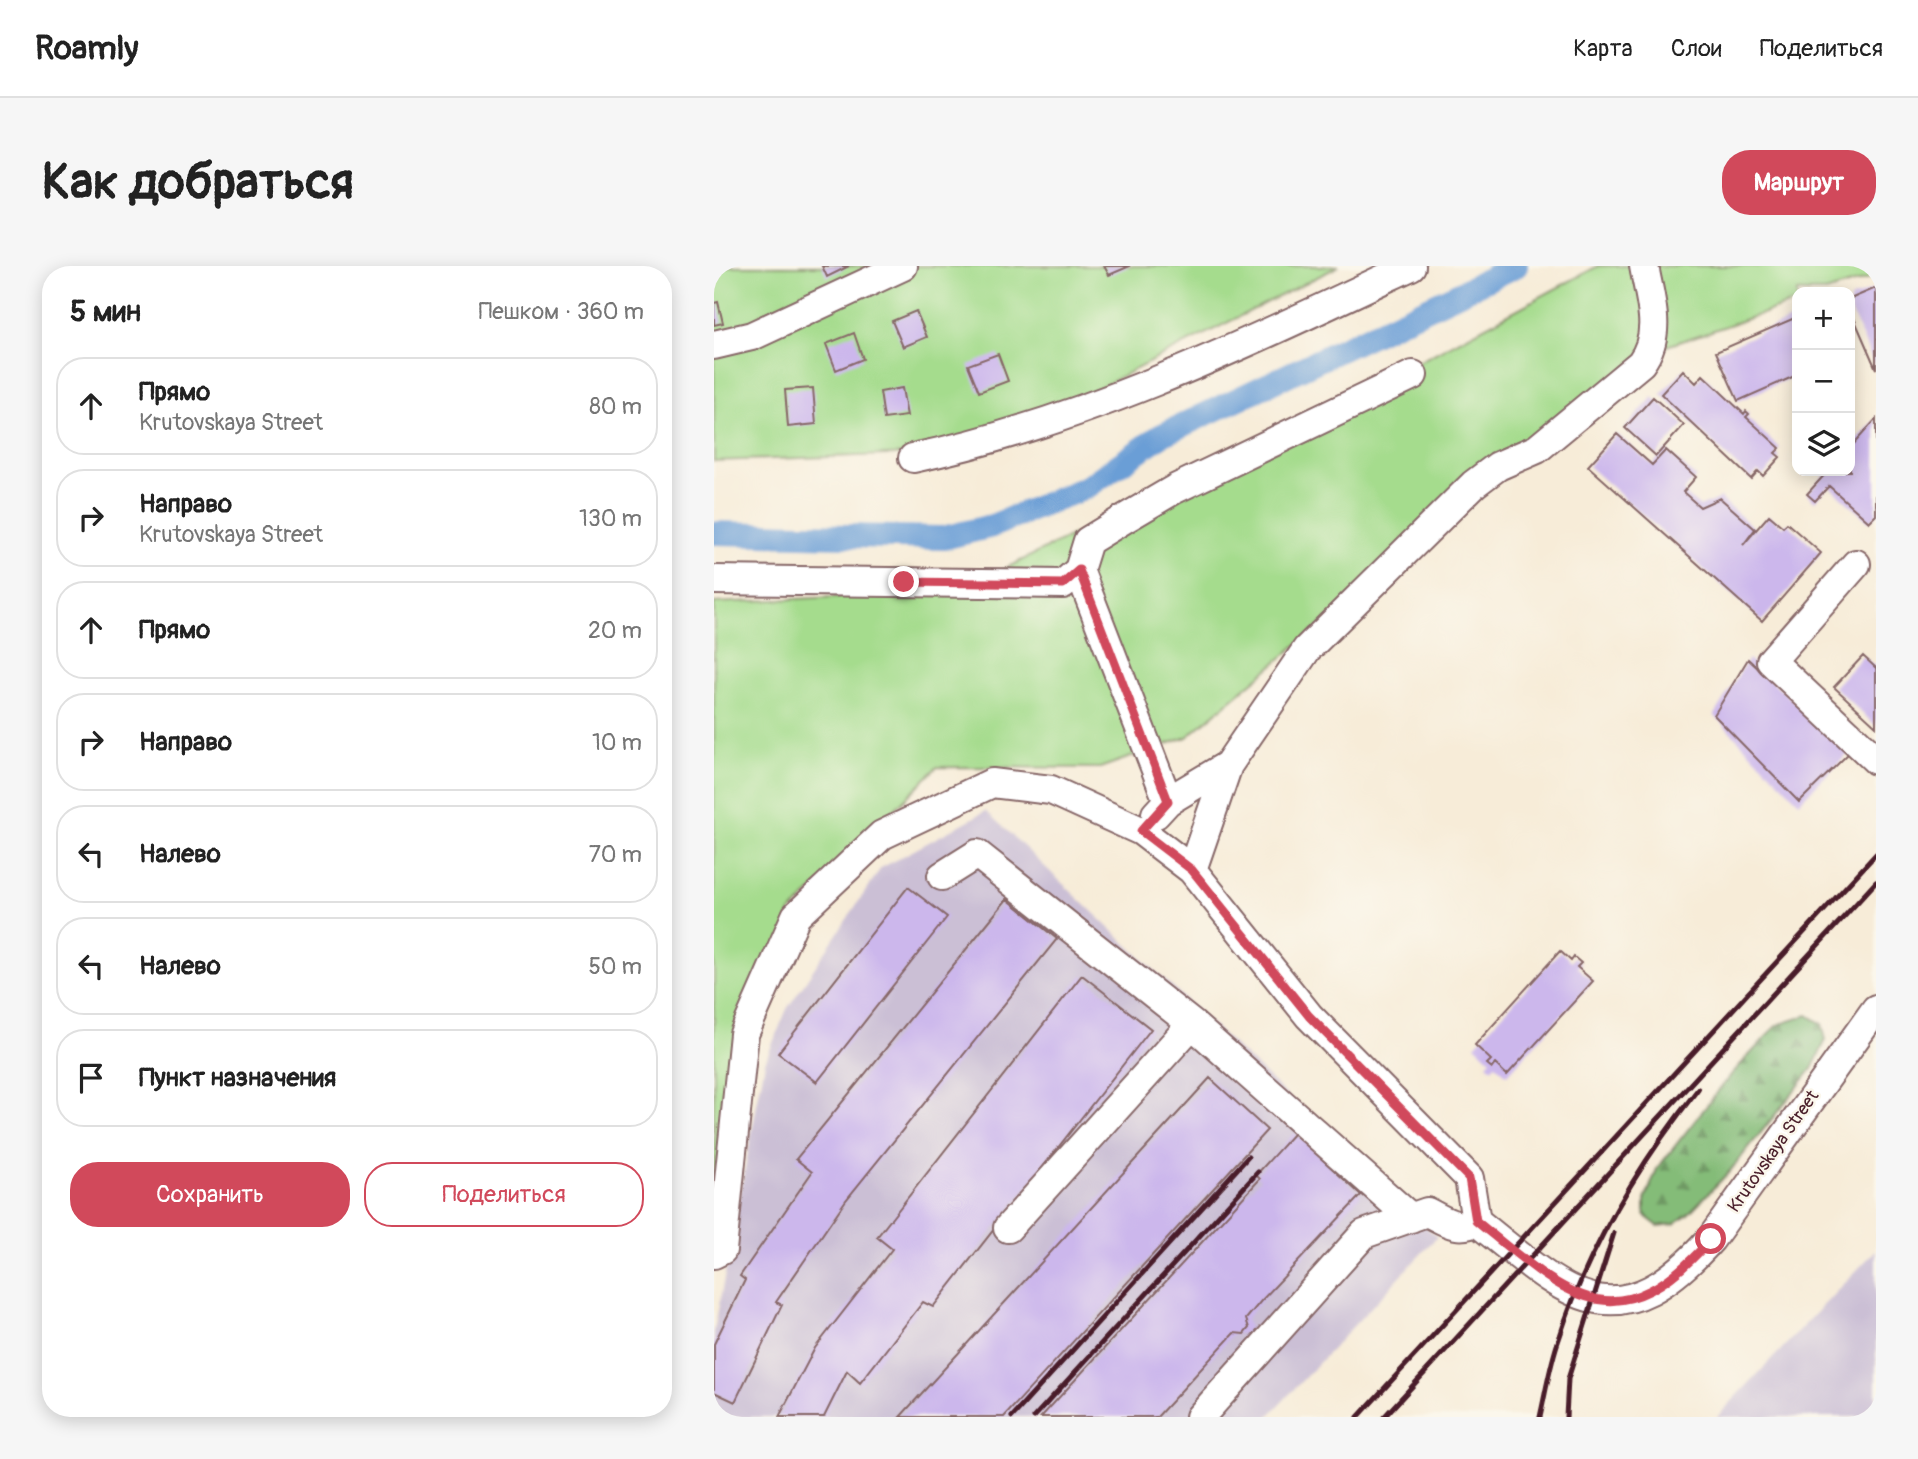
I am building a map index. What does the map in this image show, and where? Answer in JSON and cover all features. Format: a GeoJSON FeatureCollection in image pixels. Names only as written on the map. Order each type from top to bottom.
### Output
{"type":"FeatureCollection","features":[{"type":"Feature","properties":{"kind":"street"},"geometry":{"type":"LineString","coordinates":[[714,345],[752,336],[903,266]]}},
{"type":"Feature","properties":{"kind":"street"},"geometry":{"type":"LineString","coordinates":[[913,458],[971,446],[1121,393],[1283,326],[1411,266]]}},
{"type":"Feature","properties":{"kind":"street"},"geometry":{"type":"LineString","coordinates":[[1192,870],[1228,765],[1307,649],[1474,484],[1498,466],[1537,449],[1641,363],[1652,348],[1655,329],[1644,266]]}},
{"type":"Feature","properties":{"kind":"street"},"geometry":{"type":"LineString","coordinates":[[714,580],[1063,584],[1079,570],[1088,541],[1134,513],[1175,489],[1413,374]]}},
{"type":"Feature","properties":{"kind":"street"},"geometry":{"type":"LineString","coordinates":[[1856,564],[1770,661],[1876,760]]}},
{"type":"Feature","properties":{"kind":"street"},"geometry":{"type":"LineString","coordinates":[[1079,570],[1168,801]]}},
{"type":"Feature","properties":{"kind":"street"},"geometry":{"type":"LineString","coordinates":[[1141,831],[1168,801],[1228,765]]}},
{"type":"Feature","properties":{"kind":"street"},"geometry":{"type":"LineString","coordinates":[[714,1254],[722,1250],[744,1034],[796,916],[883,835],[992,783],[1051,790],[1141,831],[1192,870],[1309,1016],[1469,1178],[1476,1221],[1469,1226],[1456,1227],[1427,1212],[1364,1234],[1200,1417]]}},
{"type":"Feature","properties":{"kind":"street"},"geometry":{"type":"LineString","coordinates":[[942,876],[977,854],[1192,1024],[1411,1218]]}},
{"type":"Feature","properties":{"kind":"street","name":"Krutovskaya Street"},"geometry":{"type":"LineString","coordinates":[[1476,1221],[1556,1284],[1576,1295],[1591,1300],[1625,1301],[1654,1289],[1687,1266],[1711,1239],[1876,1009]]}},
{"type":"Feature","properties":{"kind":"street"},"geometry":{"type":"LineString","coordinates":[[1008,1228],[1192,1024]]}},
{"type":"Feature","properties":{"kind":"shaded area"},"geometry":{"type":"Polygon","coordinates":[[[986,811],[1437,1237],[1268,1417],[714,1417],[714,1332],[765,1062],[787,1009],[881,868],[986,811]]]}},
{"type":"Feature","properties":{"kind":"shaded area"},"geometry":{"type":"Polygon","coordinates":[[[1876,1250],[1876,1417],[1717,1417],[1876,1250]]]}},
{"type":"Feature","properties":{"kind":"green space"},"geometry":{"type":"Polygon","coordinates":[[[714,266],[1339,266],[972,452],[714,461],[714,266]]]}},
{"type":"Feature","properties":{"kind":"green space"},"geometry":{"type":"Polygon","coordinates":[[[1598,266],[1876,266],[1876,276],[1842,287],[1792,287],[1792,304],[1643,354],[1187,737],[1100,768],[937,767],[791,912],[721,1138],[714,1204],[714,603],[959,591],[1325,412],[1598,266]]]}},
{"type":"Feature","properties":{"kind":"green space"},"geometry":{"type":"Polygon","coordinates":[[[1808,1015],[1822,1024],[1826,1040],[1812,1069],[1730,1171],[1688,1214],[1674,1224],[1658,1226],[1645,1216],[1645,1200],[1657,1169],[1731,1075],[1777,1025],[1808,1015]]]}},
{"type":"Feature","properties":{"kind":"building"},"geometry":{"type":"Polygon","coordinates":[[[822,266],[849,266],[827,277],[822,266]]]}},
{"type":"Feature","properties":{"kind":"building"},"geometry":{"type":"Polygon","coordinates":[[[1104,266],[1130,266],[1109,275],[1104,266]]]}},
{"type":"Feature","properties":{"kind":"building"},"geometry":{"type":"Polygon","coordinates":[[[1876,288],[1876,369],[1855,321],[1855,297],[1876,288]]]}},
{"type":"Feature","properties":{"kind":"building"},"geometry":{"type":"Polygon","coordinates":[[[718,302],[723,323],[714,325],[714,303],[718,302]]]}},
{"type":"Feature","properties":{"kind":"building"},"geometry":{"type":"Polygon","coordinates":[[[916,311],[927,337],[903,347],[892,321],[916,311]]]}},
{"type":"Feature","properties":{"kind":"building"},"geometry":{"type":"Polygon","coordinates":[[[1792,319],[1792,377],[1738,401],[1716,352],[1792,319]]]}},
{"type":"Feature","properties":{"kind":"building"},"geometry":{"type":"Polygon","coordinates":[[[854,333],[863,359],[836,370],[826,344],[854,333]]]}},
{"type":"Feature","properties":{"kind":"building"},"geometry":{"type":"Polygon","coordinates":[[[998,354],[1008,381],[979,392],[968,365],[998,354]]]}},
{"type":"Feature","properties":{"kind":"building"},"geometry":{"type":"Polygon","coordinates":[[[1683,370],[1696,383],[1703,375],[1744,414],[1746,411],[1749,414],[1746,417],[1780,448],[1775,453],[1780,457],[1763,476],[1758,471],[1751,479],[1661,394],[1683,370]]]}},
{"type":"Feature","properties":{"kind":"building"},"geometry":{"type":"Polygon","coordinates":[[[813,388],[816,424],[788,427],[785,390],[813,388]]]}},
{"type":"Feature","properties":{"kind":"building"},"geometry":{"type":"Polygon","coordinates":[[[902,388],[907,416],[884,419],[880,392],[902,388]]]}},
{"type":"Feature","properties":{"kind":"building"},"geometry":{"type":"Polygon","coordinates":[[[1653,397],[1684,425],[1656,456],[1625,428],[1653,397]]]}},
{"type":"Feature","properties":{"kind":"building"},"geometry":{"type":"Polygon","coordinates":[[[1876,419],[1876,515],[1869,522],[1829,486],[1815,501],[1807,494],[1823,476],[1855,476],[1855,442],[1876,419]]]}},
{"type":"Feature","properties":{"kind":"building"},"geometry":{"type":"Polygon","coordinates":[[[1617,434],[1652,465],[1666,450],[1696,477],[1683,492],[1700,507],[1720,498],[1755,529],[1743,545],[1769,515],[1783,527],[1787,523],[1821,553],[1762,621],[1588,466],[1617,434]]]}},
{"type":"Feature","properties":{"kind":"building"},"geometry":{"type":"Polygon","coordinates":[[[1863,656],[1876,668],[1876,726],[1834,687],[1863,656]]]}},
{"type":"Feature","properties":{"kind":"building"},"geometry":{"type":"Polygon","coordinates":[[[1748,659],[1849,753],[1799,802],[1714,715],[1748,659]]]}},
{"type":"Feature","properties":{"kind":"building"},"geometry":{"type":"Polygon","coordinates":[[[908,887],[947,917],[817,1082],[778,1053],[908,887]]]}},
{"type":"Feature","properties":{"kind":"building"},"geometry":{"type":"Polygon","coordinates":[[[1007,899],[1057,939],[846,1200],[776,1302],[782,1305],[735,1402],[714,1392],[714,1344],[745,1280],[740,1276],[812,1172],[796,1159],[1007,899]]]}},
{"type":"Feature","properties":{"kind":"building"},"geometry":{"type":"Polygon","coordinates":[[[1560,951],[1571,961],[1574,957],[1581,963],[1577,967],[1593,981],[1507,1075],[1495,1064],[1492,1068],[1487,1064],[1491,1060],[1475,1045],[1560,951]]]}},
{"type":"Feature","properties":{"kind":"building"},"geometry":{"type":"Polygon","coordinates":[[[1082,975],[1151,1029],[933,1307],[923,1302],[860,1383],[847,1371],[824,1417],[779,1417],[815,1348],[892,1249],[877,1237],[1082,975]]]}},
{"type":"Feature","properties":{"kind":"building"},"geometry":{"type":"Polygon","coordinates":[[[1210,1078],[1267,1130],[1004,1417],[900,1417],[1210,1078]]]}},
{"type":"Feature","properties":{"kind":"building"},"geometry":{"type":"Polygon","coordinates":[[[1294,1133],[1361,1195],[1261,1301],[1246,1319],[1249,1328],[1244,1334],[1234,1333],[1157,1417],[1041,1417],[1260,1179],[1256,1175],[1294,1133]]]}},
{"type":"Feature","properties":{"kind":"waterway"},"geometry":{"type":"LineString","coordinates":[[714,533],[943,538],[992,526],[1087,487],[1160,436],[1516,266]]}},
{"type":"Feature","properties":{"kind":"railway"},"geometry":{"type":"LineString","coordinates":[[1358,1417],[1876,854]]}},
{"type":"Feature","properties":{"kind":"railway"},"geometry":{"type":"LineString","coordinates":[[1384,1417],[1876,882]]}},
{"type":"Feature","properties":{"kind":"railway"},"geometry":{"type":"LineString","coordinates":[[1540,1417],[1559,1339],[1600,1240],[1655,1147],[1698,1089]]}},
{"type":"Feature","properties":{"kind":"railway"},"geometry":{"type":"LineString","coordinates":[[1012,1417],[1248,1157]]}},
{"type":"Feature","properties":{"kind":"railway"},"geometry":{"type":"LineString","coordinates":[[1034,1417],[1258,1172]]}},
{"type":"Feature","properties":{"kind":"railway"},"geometry":{"type":"LineString","coordinates":[[1566,1417],[1568,1379],[1614,1233]]}},
{"type":"Feature","properties":{"kind":"route"},"geometry":{"type":"LineString","coordinates":[[904,582],[1063,584],[1079,570],[1168,801],[1141,831],[1192,870],[1309,1016],[1469,1178],[1476,1221],[1526,1262],[1576,1295],[1591,1300],[1625,1301],[1654,1289],[1687,1266],[1711,1239]]}}]}
